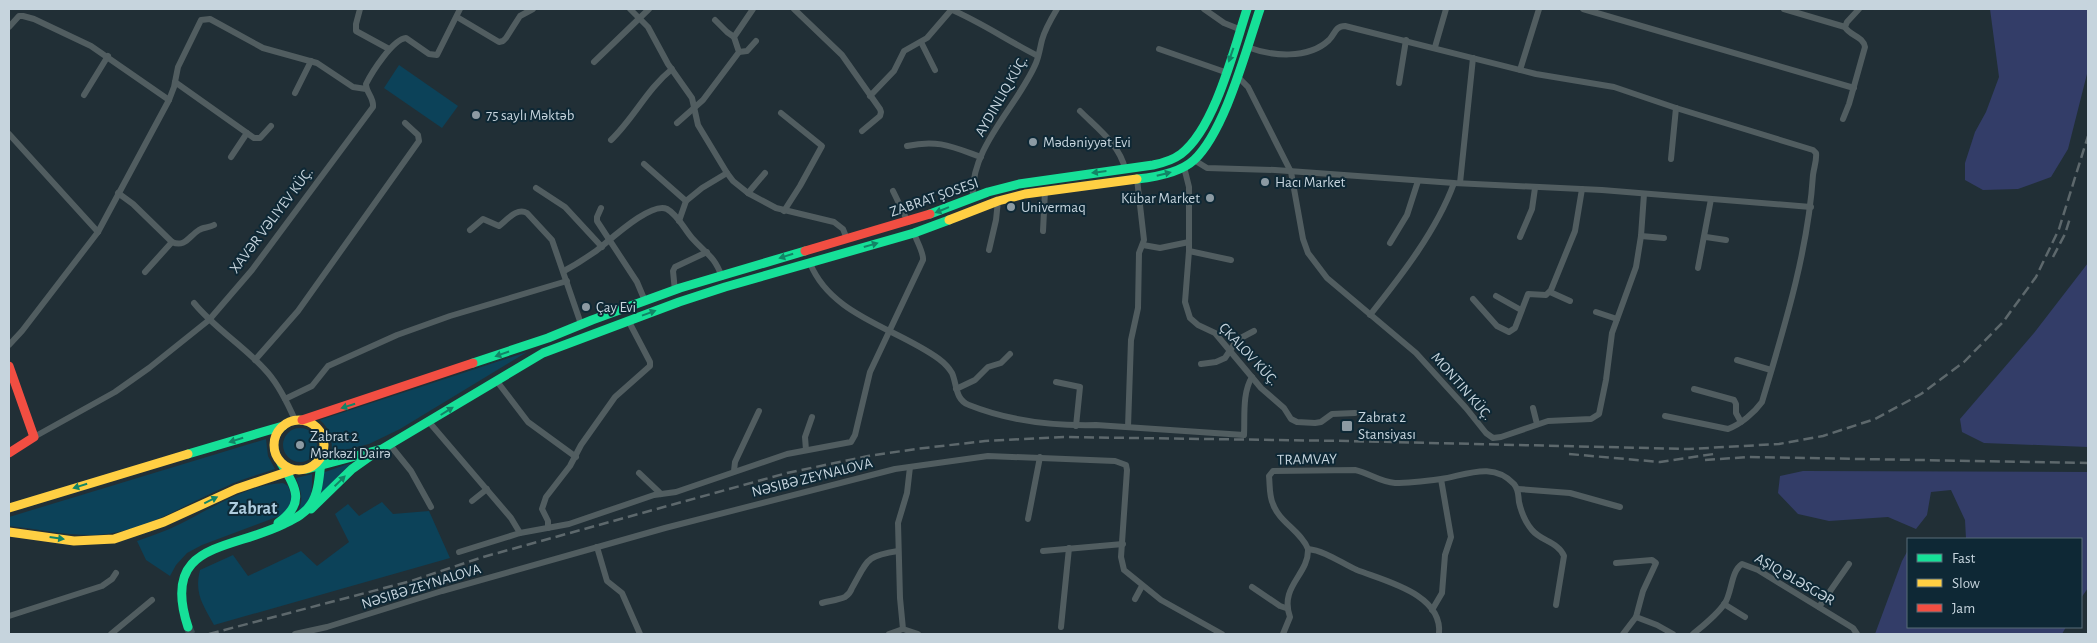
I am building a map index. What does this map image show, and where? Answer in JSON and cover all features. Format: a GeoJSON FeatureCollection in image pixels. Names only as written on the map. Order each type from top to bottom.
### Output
{"type":"FeatureCollection","features":[{"type":"Feature","properties":{"kind":"main road","name":"ZABRAT ŞOSESI"},"geometry":{"type":"LineString","coordinates":[[298,420],[548,338],[675,291],[908,222],[1022,182],[1164,163],[1182,154],[1187,149],[1211,111],[1247,9]]}},
{"type":"Feature","properties":{"kind":"main road","name":"ZABRAT ŞOSESI"},"geometry":{"type":"LineString","coordinates":[[386,447],[543,353],[628,320],[725,287],[914,233],[998,201],[1045,191],[1166,174],[1184,167],[1194,160],[1204,148],[1222,117],[1260,9]]}},
{"type":"Feature","properties":{"kind":"main road"},"geometry":{"type":"LineString","coordinates":[[847,239],[850,251]]}},
{"type":"Feature","properties":{"kind":"main road"},"geometry":{"type":"LineString","coordinates":[[9,366],[34,437]]}},
{"type":"Feature","properties":{"kind":"main road"},"geometry":{"type":"LineString","coordinates":[[9,508],[298,420],[315,425],[324,443],[313,501],[305,514]]}},
{"type":"Feature","properties":{"kind":"main road"},"geometry":{"type":"LineString","coordinates":[[262,532],[290,515],[297,504],[296,490],[290,471],[281,463],[275,451],[275,437],[283,426]]}},
{"type":"Feature","properties":{"kind":"main road","name":"XAVƏR VƏLIYEV KÜÇ."},"geometry":{"type":"LineString","coordinates":[[9,453],[34,437]]}},
{"type":"Feature","properties":{"kind":"main road"},"geometry":{"type":"LineString","coordinates":[[9,532],[88,542],[128,536],[163,523],[234,489],[290,471],[320,466],[386,447]]}},
{"type":"Feature","properties":{"kind":"main road"},"geometry":{"type":"LineString","coordinates":[[188,627],[180,600],[179,588],[186,569],[201,555],[283,526],[305,514],[358,465],[386,447]]}},
{"type":"Feature","properties":{"kind":"main road"},"geometry":{"type":"LineString","coordinates":[[306,469],[313,466],[322,456]]}},
{"type":"Feature","properties":{"kind":"street"},"geometry":{"type":"LineString","coordinates":[[360,9],[356,31],[389,49]]}},
{"type":"Feature","properties":{"kind":"street"},"geometry":{"type":"LineString","coordinates":[[9,345],[22,331],[98,232],[169,100],[178,67],[201,20],[204,18],[210,19],[263,48],[322,65],[353,87],[366,89],[370,76],[389,49],[400,39],[406,38],[429,54],[437,55],[460,9]]}},
{"type":"Feature","properties":{"kind":"street"},"geometry":{"type":"LineString","coordinates":[[457,17],[498,42],[503,42],[520,16],[533,9]]}},
{"type":"Feature","properties":{"kind":"street"},"geometry":{"type":"LineString","coordinates":[[630,9],[654,36],[672,69],[692,98],[696,107],[698,125],[727,173],[748,193],[784,211],[834,222],[843,230],[847,239]]}},
{"type":"Feature","properties":{"kind":"street"},"geometry":{"type":"LineString","coordinates":[[594,62],[649,9]]}},
{"type":"Feature","properties":{"kind":"street"},"geometry":{"type":"LineString","coordinates":[[734,36],[753,9]]}},
{"type":"Feature","properties":{"kind":"street"},"geometry":{"type":"LineString","coordinates":[[794,9],[842,54],[881,112],[862,131]]}},
{"type":"Feature","properties":{"kind":"street"},"geometry":{"type":"LineString","coordinates":[[870,96],[894,71],[904,51],[921,42],[935,30],[951,9],[971,17],[1038,56]]}},
{"type":"Feature","properties":{"kind":"street"},"geometry":{"type":"LineString","coordinates":[[971,17],[975,9]]}},
{"type":"Feature","properties":{"kind":"street"},"geometry":{"type":"LineString","coordinates":[[973,198],[972,187],[981,157],[992,135],[1036,64],[1042,39],[1056,9]]}},
{"type":"Feature","properties":{"kind":"street"},"geometry":{"type":"LineString","coordinates":[[1204,9],[1224,23],[1240,29]]}},
{"type":"Feature","properties":{"kind":"street"},"geometry":{"type":"LineString","coordinates":[[1435,47],[1446,9]]}},
{"type":"Feature","properties":{"kind":"street"},"geometry":{"type":"LineString","coordinates":[[1520,70],[1539,9]]}},
{"type":"Feature","properties":{"kind":"street"},"geometry":{"type":"LineString","coordinates":[[1583,9],[1854,88]]}},
{"type":"Feature","properties":{"kind":"street"},"geometry":{"type":"LineString","coordinates":[[1784,9],[1845,27],[1847,31],[1861,40],[1865,47],[1843,119]]}},
{"type":"Feature","properties":{"kind":"street"},"geometry":{"type":"LineString","coordinates":[[1845,27],[1846,22],[1859,9]]}},
{"type":"Feature","properties":{"kind":"street"},"geometry":{"type":"LineString","coordinates":[[9,27],[15,19],[23,16],[91,46],[169,100]]}},
{"type":"Feature","properties":{"kind":"street"},"geometry":{"type":"LineString","coordinates":[[715,20],[734,36],[738,52]]}},
{"type":"Feature","properties":{"kind":"street"},"geometry":{"type":"LineString","coordinates":[[1247,47],[1269,54],[1299,53],[1320,46],[1330,39],[1336,29],[1345,26],[1435,47],[1520,70],[1614,87],[1816,152],[1811,207],[1796,282],[1762,402],[1757,410],[1728,429],[1665,416]]}},
{"type":"Feature","properties":{"kind":"street"},"geometry":{"type":"LineString","coordinates":[[1399,83],[1406,40]]}},
{"type":"Feature","properties":{"kind":"street"},"geometry":{"type":"LineString","coordinates":[[677,123],[696,107],[738,52],[747,51],[756,41]]}},
{"type":"Feature","properties":{"kind":"street"},"geometry":{"type":"LineString","coordinates":[[921,42],[935,70]]}},
{"type":"Feature","properties":{"kind":"street"},"geometry":{"type":"LineString","coordinates":[[1159,49],[1225,72]]}},
{"type":"Feature","properties":{"kind":"street"},"geometry":{"type":"LineString","coordinates":[[84,95],[108,56]]}},
{"type":"Feature","properties":{"kind":"street"},"geometry":{"type":"LineString","coordinates":[[1370,315],[1432,228],[1457,183],[1473,58]]}},
{"type":"Feature","properties":{"kind":"street"},"geometry":{"type":"LineString","coordinates":[[295,93],[310,61]]}},
{"type":"Feature","properties":{"kind":"street"},"geometry":{"type":"LineString","coordinates":[[611,140],[624,128],[653,86],[672,69]]}},
{"type":"Feature","properties":{"kind":"street","name":"MONTIN KÜÇ."},"geometry":{"type":"LineString","coordinates":[[1237,76],[1248,87],[1291,172],[1303,239],[1308,253],[1327,278],[1416,353],[1490,436],[1501,437],[1537,424],[1556,420],[1592,419],[1599,414],[1606,380],[1610,341],[1632,279],[1641,236],[1644,194]]}},
{"type":"Feature","properties":{"kind":"street"},"geometry":{"type":"LineString","coordinates":[[175,82],[254,138],[260,138],[271,126]]}},
{"type":"Feature","properties":{"kind":"street","name":"XAVƏR VƏLIYEV KÜÇ."},"geometry":{"type":"LineString","coordinates":[[34,437],[115,392],[149,368],[209,320],[252,270],[373,107],[372,97],[366,89]]}},
{"type":"Feature","properties":{"kind":"street"},"geometry":{"type":"LineString","coordinates":[[1672,159],[1676,108]]}},
{"type":"Feature","properties":{"kind":"street"},"geometry":{"type":"LineString","coordinates":[[1080,111],[1117,149],[1125,169]]}},
{"type":"Feature","properties":{"kind":"street"},"geometry":{"type":"LineString","coordinates":[[780,113],[822,146],[784,211]]}},
{"type":"Feature","properties":{"kind":"street"},"geometry":{"type":"LineString","coordinates":[[255,360],[304,303],[419,141],[418,135],[405,124]]}},
{"type":"Feature","properties":{"kind":"street"},"geometry":{"type":"LineString","coordinates":[[231,157],[247,133]]}},
{"type":"Feature","properties":{"kind":"street"},"geometry":{"type":"LineString","coordinates":[[9,134],[98,232]]}},
{"type":"Feature","properties":{"kind":"street"},"geometry":{"type":"LineString","coordinates":[[907,146],[934,142],[981,157]]}},
{"type":"Feature","properties":{"kind":"street"},"geometry":{"type":"LineString","coordinates":[[1194,160],[1207,168],[1535,188],[1582,189],[1811,207]]}},
{"type":"Feature","properties":{"kind":"street"},"geometry":{"type":"LineString","coordinates":[[644,164],[686,201]]}},
{"type":"Feature","properties":{"kind":"street","name":"ÇKALOV KÜÇ."},"geometry":{"type":"LineString","coordinates":[[1184,167],[1189,187],[1189,251],[1185,302],[1187,312],[1194,322],[1215,333],[1267,394],[1278,402],[1291,419],[1297,422],[1321,422],[1332,414],[1355,413]]}},
{"type":"Feature","properties":{"kind":"street"},"geometry":{"type":"LineString","coordinates":[[679,220],[686,201],[702,188],[727,173]]}},
{"type":"Feature","properties":{"kind":"street"},"geometry":{"type":"LineString","coordinates":[[748,193],[765,173]]}},
{"type":"Feature","properties":{"kind":"street"},"geometry":{"type":"LineString","coordinates":[[1128,427],[1131,340],[1137,316],[1138,260],[1143,245],[1144,232],[1137,179]]}},
{"type":"Feature","properties":{"kind":"street"},"geometry":{"type":"LineString","coordinates":[[1390,243],[1407,215],[1418,181]]}},
{"type":"Feature","properties":{"kind":"street"},"geometry":{"type":"LineString","coordinates":[[536,188],[565,207],[602,246]]}},
{"type":"Feature","properties":{"kind":"street"},"geometry":{"type":"LineString","coordinates":[[1520,237],[1532,209],[1535,188]]}},
{"type":"Feature","properties":{"kind":"street"},"geometry":{"type":"LineString","coordinates":[[1550,292],[1575,231],[1582,189]]}},
{"type":"Feature","properties":{"kind":"street"},"geometry":{"type":"LineString","coordinates":[[893,190],[908,222]]}},
{"type":"Feature","properties":{"kind":"street"},"geometry":{"type":"LineString","coordinates":[[1043,231],[1045,191]]}},
{"type":"Feature","properties":{"kind":"street"},"geometry":{"type":"LineString","coordinates":[[118,193],[133,204],[172,242],[182,244],[200,229],[214,226]]}},
{"type":"Feature","properties":{"kind":"street"},"geometry":{"type":"LineString","coordinates":[[1698,268],[1706,237],[1711,199]]}},
{"type":"Feature","properties":{"kind":"street"},"geometry":{"type":"LineString","coordinates":[[988,250],[996,220],[998,201]]}},
{"type":"Feature","properties":{"kind":"street"},"geometry":{"type":"LineString","coordinates":[[601,208],[597,221],[637,282],[645,301]]}},
{"type":"Feature","properties":{"kind":"street"},"geometry":{"type":"LineString","coordinates":[[564,272],[645,214],[656,209],[669,210],[679,220],[690,237],[717,263],[722,277]]}},
{"type":"Feature","properties":{"kind":"street"},"geometry":{"type":"LineString","coordinates":[[470,230],[483,219],[500,226],[518,211],[523,210],[552,240],[582,324]]}},
{"type":"Feature","properties":{"kind":"street"},"geometry":{"type":"LineString","coordinates":[[459,552],[520,533],[569,524],[661,494],[676,492],[787,454],[847,444],[853,439],[865,385],[888,331],[923,260],[924,256],[917,245],[914,233]]}},
{"type":"Feature","properties":{"kind":"street"},"geometry":{"type":"LineString","coordinates":[[1641,236],[1664,238]]}},
{"type":"Feature","properties":{"kind":"street"},"geometry":{"type":"LineString","coordinates":[[1706,237],[1726,240]]}},
{"type":"Feature","properties":{"kind":"street"},"geometry":{"type":"LineString","coordinates":[[146,272],[172,242]]}},
{"type":"Feature","properties":{"kind":"street"},"geometry":{"type":"LineString","coordinates":[[1143,245],[1160,248],[1189,242]]}},
{"type":"Feature","properties":{"kind":"street"},"geometry":{"type":"LineString","coordinates":[[1189,251],[1230,260]]}},
{"type":"Feature","properties":{"kind":"street"},"geometry":{"type":"LineString","coordinates":[[675,291],[673,271],[676,267],[707,252]]}},
{"type":"Feature","properties":{"kind":"street"},"geometry":{"type":"LineString","coordinates":[[810,262],[818,280],[838,300],[888,331],[939,359],[952,372],[960,398],[967,404],[1005,415],[1033,421],[1076,426],[1096,424],[1244,435],[1247,385],[1252,377]]}},
{"type":"Feature","properties":{"kind":"street"},"geometry":{"type":"LineString","coordinates":[[285,399],[312,386],[328,366],[397,335],[450,316],[567,281]]}},
{"type":"Feature","properties":{"kind":"street"},"geometry":{"type":"LineString","coordinates":[[1472,299],[1497,326],[1509,332],[1515,328],[1528,294],[1542,295],[1550,292],[1570,302]]}},
{"type":"Feature","properties":{"kind":"street"},"geometry":{"type":"LineString","coordinates":[[1496,296],[1521,310]]}},
{"type":"Feature","properties":{"kind":"street"},"geometry":{"type":"LineString","coordinates":[[194,303],[209,320],[268,372],[298,420]]}},
{"type":"Feature","properties":{"kind":"street"},"geometry":{"type":"LineString","coordinates":[[1596,312],[1617,319]]}},
{"type":"Feature","properties":{"kind":"street"},"geometry":{"type":"LineString","coordinates":[[548,528],[548,521],[542,509],[542,503],[576,457],[581,445],[614,397],[650,366],[650,362],[628,320]]}},
{"type":"Feature","properties":{"kind":"street"},"geometry":{"type":"LineString","coordinates":[[1201,364],[1216,362],[1225,358],[1237,340],[1254,331]]}},
{"type":"Feature","properties":{"kind":"street"},"geometry":{"type":"LineString","coordinates":[[956,389],[975,380],[988,367],[1001,363],[1010,354]]}},
{"type":"Feature","properties":{"kind":"street"},"geometry":{"type":"LineString","coordinates":[[1737,360],[1772,370]]}},
{"type":"Feature","properties":{"kind":"street"},"geometry":{"type":"LineString","coordinates":[[496,380],[528,422],[576,457]]}},
{"type":"Feature","properties":{"kind":"street"},"geometry":{"type":"LineString","coordinates":[[1056,382],[1080,387],[1076,426]]}},
{"type":"Feature","properties":{"kind":"street"},"geometry":{"type":"LineString","coordinates":[[1694,389],[1734,400],[1736,413],[1741,422]]}},
{"type":"Feature","properties":{"kind":"street"},"geometry":{"type":"LineString","coordinates":[[1532,408],[1537,424]]}},
{"type":"Feature","properties":{"kind":"street"},"geometry":{"type":"LineString","coordinates":[[734,471],[735,462],[759,411]]}},
{"type":"Feature","properties":{"kind":"street"},"geometry":{"type":"LineString","coordinates":[[806,450],[805,437],[812,417]]}},
{"type":"Feature","properties":{"kind":"street"},"geometry":{"type":"LineString","coordinates":[[429,422],[511,518],[520,533]]}},
{"type":"Feature","properties":{"kind":"street"},"geometry":{"type":"LineString","coordinates":[[386,447],[415,478],[432,507]]}},
{"type":"Feature","properties":{"kind":"street","name":"NƏSIBƏ ZEYNALOVA"},"geometry":{"type":"LineString","coordinates":[[295,634],[306,633],[597,547],[868,475],[988,456],[1115,461],[1126,465],[1121,557],[1124,570],[1142,586],[1175,608],[1222,634]]}},
{"type":"Feature","properties":{"kind":"street"},"geometry":{"type":"LineString","coordinates":[[1028,519],[1040,457]]}},
{"type":"Feature","properties":{"kind":"street"},"geometry":{"type":"LineString","coordinates":[[903,630],[900,598],[898,523],[908,487],[910,467]]}},
{"type":"Feature","properties":{"kind":"street","name":"TRAMVAY"},"geometry":{"type":"LineString","coordinates":[[1308,549],[1300,536],[1275,510],[1270,490],[1271,472],[1355,470],[1368,473],[1384,481],[1397,483],[1441,479],[1482,470],[1504,477],[1518,489],[1570,494],[1620,507]]}},
{"type":"Feature","properties":{"kind":"street"},"geometry":{"type":"LineString","coordinates":[[639,473],[661,494]]}},
{"type":"Feature","properties":{"kind":"street"},"geometry":{"type":"LineString","coordinates":[[1432,610],[1442,593],[1445,555],[1451,537],[1441,479]]}},
{"type":"Feature","properties":{"kind":"street"},"geometry":{"type":"LineString","coordinates":[[472,501],[487,489]]}},
{"type":"Feature","properties":{"kind":"street"},"geometry":{"type":"LineString","coordinates":[[1518,489],[1519,502],[1532,529],[1540,537],[1555,545],[1564,556],[1556,605]]}},
{"type":"Feature","properties":{"kind":"street"},"geometry":{"type":"LineString","coordinates":[[1043,551],[1123,544]]}},
{"type":"Feature","properties":{"kind":"street"},"geometry":{"type":"LineString","coordinates":[[597,547],[607,581],[622,592],[640,634]]}},
{"type":"Feature","properties":{"kind":"street"},"geometry":{"type":"LineString","coordinates":[[1062,627],[1069,548]]}},
{"type":"Feature","properties":{"kind":"street"},"geometry":{"type":"LineString","coordinates":[[1283,634],[1289,621],[1286,608],[1287,598],[1306,560],[1308,549],[1323,552],[1358,570],[1401,586],[1421,599],[1432,610],[1438,622],[1439,634]]}},
{"type":"Feature","properties":{"kind":"street"},"geometry":{"type":"LineString","coordinates":[[822,603],[845,597],[849,593],[860,570],[870,559],[879,554],[898,551]]}},
{"type":"Feature","properties":{"kind":"street"},"geometry":{"type":"LineString","coordinates":[[1616,563],[1655,560],[1656,563],[1642,591],[1636,617],[1623,634]]}},
{"type":"Feature","properties":{"kind":"street"},"geometry":{"type":"LineString","coordinates":[[1698,633],[1724,604],[1732,587],[1736,569],[1742,564],[1758,570],[1853,628],[1857,634]]}},
{"type":"Feature","properties":{"kind":"street"},"geometry":{"type":"LineString","coordinates":[[1820,608],[1850,564]]}},
{"type":"Feature","properties":{"kind":"street"},"geometry":{"type":"LineString","coordinates":[[9,616],[102,586],[112,579],[116,573]]}},
{"type":"Feature","properties":{"kind":"street"},"geometry":{"type":"LineString","coordinates":[[1135,599],[1142,586]]}},
{"type":"Feature","properties":{"kind":"street"},"geometry":{"type":"LineString","coordinates":[[1252,587],[1286,608]]}},
{"type":"Feature","properties":{"kind":"street"},"geometry":{"type":"LineString","coordinates":[[111,634],[152,600]]}},
{"type":"Feature","properties":{"kind":"street"},"geometry":{"type":"LineString","coordinates":[[1724,604],[1745,617]]}},
{"type":"Feature","properties":{"kind":"street"},"geometry":{"type":"LineString","coordinates":[[1636,617],[1658,625],[1673,634]]}},
{"type":"Feature","properties":{"kind":"street"},"geometry":{"type":"LineString","coordinates":[[889,634],[903,630],[918,634]]}},
{"type":"Feature","properties":{"kind":"shaded area"},"geometry":{"type":"Polygon","coordinates":[[[1990,9],[2088,9],[2088,70],[2068,149],[2051,177],[2018,189],[1983,190],[1965,180],[1965,163],[1975,132],[1986,112],[1999,77],[1990,9]]]}},
{"type":"Feature","properties":{"kind":"shaded area"},"geometry":{"type":"Polygon","coordinates":[[[399,65],[458,106],[442,128],[384,88],[399,65]]]}},
{"type":"Feature","properties":{"kind":"shaded area"},"geometry":{"type":"Polygon","coordinates":[[[2088,263],[2088,447],[1984,443],[1962,432],[1960,419],[2034,333],[2088,263]]]}},
{"type":"Feature","properties":{"kind":"shaded area"},"geometry":{"type":"Polygon","coordinates":[[[527,352],[400,429],[369,444],[332,453],[330,435],[327,427],[320,420],[527,352]]]}},
{"type":"Feature","properties":{"kind":"shaded area","name":"Zabrat 2 Mərkəzi Dairə"},"geometry":{"type":"Polygon","coordinates":[[[300,428],[312,433],[317,445],[312,457],[300,462],[288,457],[283,445],[288,433],[300,428]]]}},
{"type":"Feature","properties":{"kind":"shaded area"},"geometry":{"type":"Polygon","coordinates":[[[266,439],[268,456],[275,469],[231,484],[146,524],[113,533],[96,535],[9,526],[9,517],[266,439]]]}},
{"type":"Feature","properties":{"kind":"shaded area"},"geometry":{"type":"Polygon","coordinates":[[[351,463],[321,495],[319,493],[322,473],[351,463]]]}},
{"type":"Feature","properties":{"kind":"shaded area"},"geometry":{"type":"Polygon","coordinates":[[[1803,471],[2088,472],[2088,588],[2082,597],[2082,538],[1966,538],[1965,520],[1951,490],[1931,492],[1927,515],[1916,529],[1888,517],[1829,521],[1798,514],[1778,493],[1780,476],[1803,471]]]}},
{"type":"Feature","properties":{"kind":"shaded area"},"geometry":{"type":"Polygon","coordinates":[[[312,474],[311,496],[307,504],[298,512],[301,495],[296,478],[312,474]]]}},
{"type":"Feature","properties":{"kind":"shaded area"},"geometry":{"type":"Polygon","coordinates":[[[283,483],[288,486],[293,500],[289,508],[282,515],[202,545],[187,553],[176,565],[170,576],[146,560],[137,541],[175,527],[243,493],[256,488],[283,483]]]}},
{"type":"Feature","properties":{"kind":"shaded area"},"geometry":{"type":"Polygon","coordinates":[[[382,502],[393,514],[429,511],[450,558],[214,625],[203,605],[199,592],[198,578],[200,570],[233,555],[248,576],[301,551],[317,566],[349,542],[335,514],[348,504],[359,516],[382,502]]]}},
{"type":"Feature","properties":{"kind":"shaded area"},"geometry":{"type":"Polygon","coordinates":[[[1907,552],[1907,628],[2065,628],[2062,634],[1875,634],[1907,552]]]}},
{"type":"Feature","properties":{"kind":"tunnel"},"geometry":{"type":"LineString","coordinates":[[188,627],[191,634]]}},
{"type":"Feature","properties":{"kind":"railway"},"geometry":{"type":"LineString","coordinates":[[209,634],[411,581],[483,557],[787,473],[868,456],[916,449],[985,441],[1064,437],[1689,449],[1779,444],[1823,436],[1875,419],[1921,394],[1964,362],[2003,322],[2036,277],[2059,229],[2088,136]]}},
{"type":"Feature","properties":{"kind":"railway"},"geometry":{"type":"LineString","coordinates":[[2053,257],[2065,234],[2070,218]]}},
{"type":"Feature","properties":{"kind":"railway"},"geometry":{"type":"LineString","coordinates":[[1569,454],[1660,462],[1714,454]]}},
{"type":"Feature","properties":{"kind":"railway"},"geometry":{"type":"LineString","coordinates":[[1705,460],[1748,457],[2088,463]]}},
{"type":"Feature","properties":{"kind":"traffic: fast"},"geometry":{"type":"LineString","coordinates":[[930,214],[988,192],[1019,184],[1153,165],[1178,156],[1193,142],[1204,126],[1213,107],[1222,87],[1247,9]]}},
{"type":"Feature","properties":{"kind":"traffic: fast"},"geometry":{"type":"LineString","coordinates":[[1137,179],[1160,176],[1182,168],[1194,160],[1205,147],[1225,110],[1260,9]]}},
{"type":"Feature","properties":{"kind":"traffic: fast"},"geometry":{"type":"LineString","coordinates":[[307,469],[382,449],[543,353],[679,302],[914,233],[949,220]]}},
{"type":"Feature","properties":{"kind":"traffic: fast"},"geometry":{"type":"LineString","coordinates":[[473,363],[548,338],[680,288],[805,251]]}},
{"type":"Feature","properties":{"kind":"traffic: fast"},"geometry":{"type":"LineString","coordinates":[[188,454],[283,426]]}},
{"type":"Feature","properties":{"kind":"traffic: fast"},"geometry":{"type":"LineString","coordinates":[[311,509],[352,469],[376,452]]}},
{"type":"Feature","properties":{"kind":"traffic: fast"},"geometry":{"type":"LineString","coordinates":[[188,627],[182,599],[183,579],[192,564],[205,554],[222,546],[284,524],[309,508],[316,493],[322,456]]}},
{"type":"Feature","properties":{"kind":"traffic: fast"},"geometry":{"type":"LineString","coordinates":[[278,523],[292,509],[296,495],[291,480],[281,463]]}},
{"type":"Feature","properties":{"kind":"traffic: slow"},"geometry":{"type":"LineString","coordinates":[[949,220],[998,201],[1025,194],[1137,179]]}},
{"type":"Feature","properties":{"kind":"traffic: slow"},"geometry":{"type":"LineString","coordinates":[[294,420],[304,420],[317,427],[324,440],[324,445],[324,450],[317,463],[304,470],[294,470],[285,466],[278,459],[274,450],[274,440],[278,431],[285,424],[294,420]]}},
{"type":"Feature","properties":{"kind":"traffic: slow"},"geometry":{"type":"LineString","coordinates":[[9,508],[188,454]]}},
{"type":"Feature","properties":{"kind":"traffic: slow"},"geometry":{"type":"LineString","coordinates":[[9,532],[74,541],[114,539],[164,522],[236,489],[293,470]]}},
{"type":"Feature","properties":{"kind":"traffic: jam"},"geometry":{"type":"LineString","coordinates":[[805,251],[930,214]]}},
{"type":"Feature","properties":{"kind":"traffic: jam"},"geometry":{"type":"LineString","coordinates":[[302,420],[473,363]]}},
{"type":"Feature","properties":{"kind":"traffic: jam"},"geometry":{"type":"LineString","coordinates":[[9,366],[34,437],[9,453]]}},
{"type":"Feature","properties":{"kind":"place","name":"75 saylı Məktəb"},"geometry":{"type":"Point","coordinates":[476,115]}},
{"type":"Feature","properties":{"kind":"place","name":"Mədəniyyət Evi"},"geometry":{"type":"Point","coordinates":[1033,142]}},
{"type":"Feature","properties":{"kind":"place","name":"Hacı Market"},"geometry":{"type":"Point","coordinates":[1265,182]}},
{"type":"Feature","properties":{"kind":"place","name":"Kübar Market"},"geometry":{"type":"Point","coordinates":[1210,198]}},
{"type":"Feature","properties":{"kind":"place","name":"Univermaq"},"geometry":{"type":"Point","coordinates":[1011,207]}},
{"type":"Feature","properties":{"kind":"place","name":"Çay Evi"},"geometry":{"type":"Point","coordinates":[586,307]}},
{"type":"Feature","properties":{"kind":"place","name":"Zabrat 2 Stansiyası"},"geometry":{"type":"Point","coordinates":[1347,426]}},
{"type":"Feature","properties":{"kind":"place","name":"Zabrat 2 Mərkəzi Dairə"},"geometry":{"type":"Point","coordinates":[300,445]}},
{"type":"Feature","properties":{"kind":"district","name":"Zabrat"},"geometry":{"type":"Point","coordinates":[253,508]}}]}
